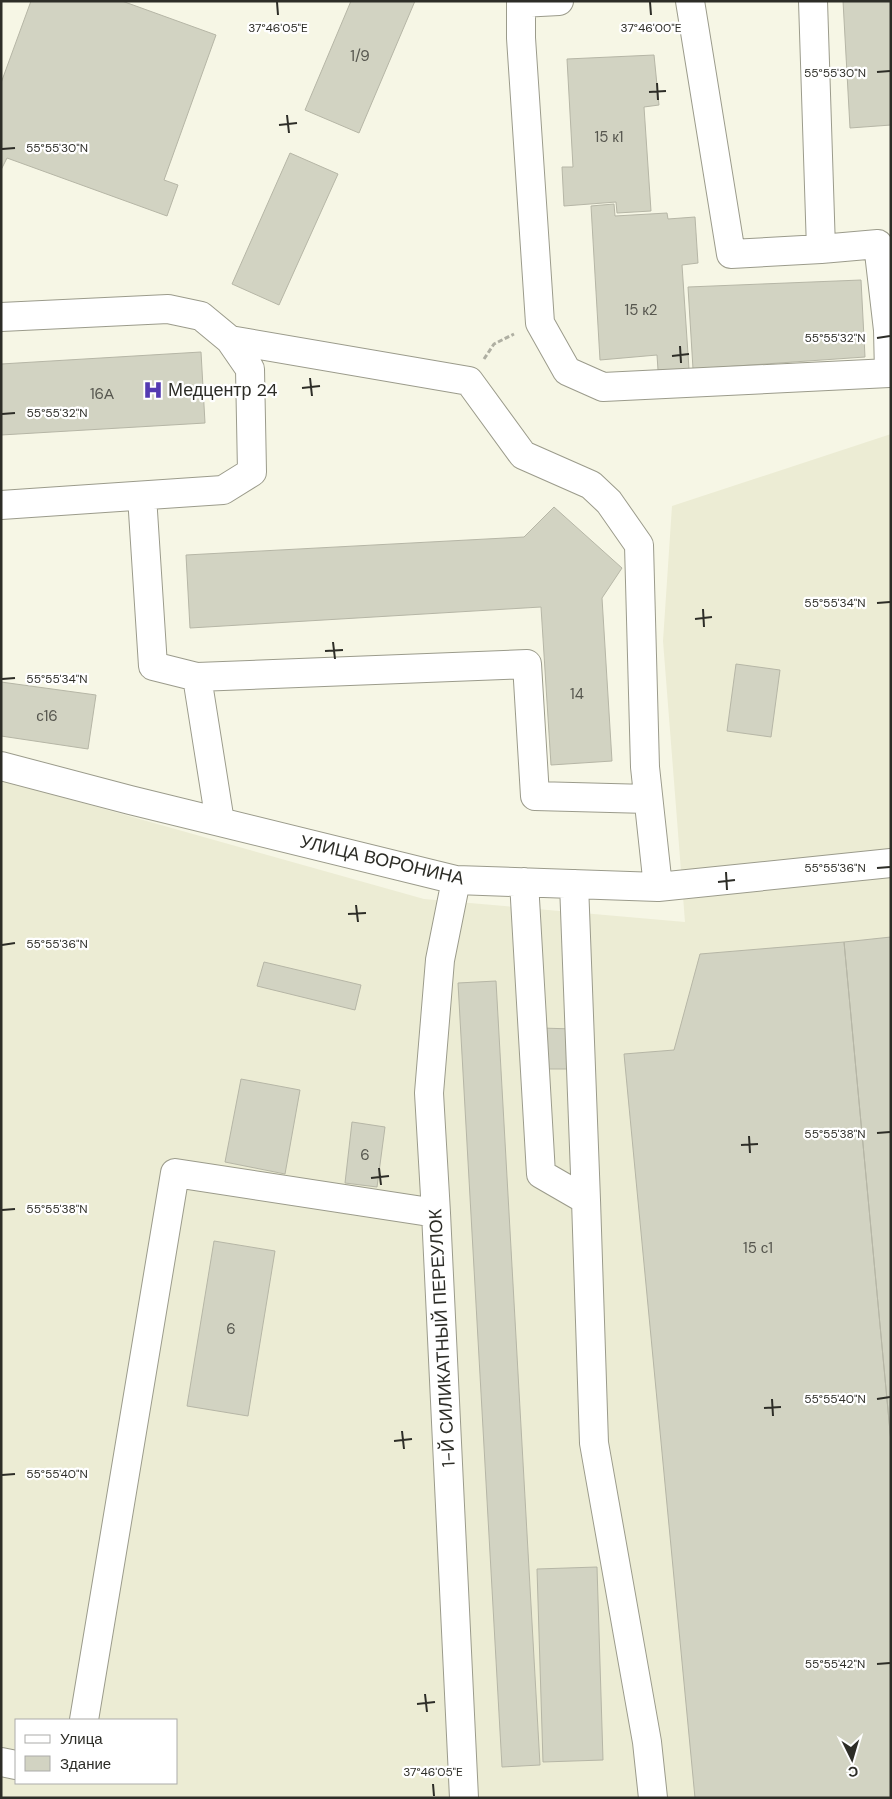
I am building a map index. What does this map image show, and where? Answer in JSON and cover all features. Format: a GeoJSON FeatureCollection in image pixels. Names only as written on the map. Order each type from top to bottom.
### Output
{"type":"FeatureCollection","features":[{"type":"Feature","properties":{"kind":"street"},"geometry":{"type":"LineString","coordinates":[[559,1],[521,2],[521,38],[540,323],[567,371],[603,387],[889,373],[889,330],[878,244],[730,254],[690,1]]}},
{"type":"Feature","properties":{"kind":"street"},"geometry":{"type":"LineString","coordinates":[[813,1],[821,249]]}},
{"type":"Feature","properties":{"kind":"street"},"geometry":{"type":"LineString","coordinates":[[1,316],[168,309],[201,316],[230,340],[250,369],[252,472],[223,490],[1,505]]}},
{"type":"Feature","properties":{"kind":"street"},"geometry":{"type":"LineString","coordinates":[[230,340],[468,381],[523,455],[591,485],[609,502],[639,545],[644,748],[658,887]]}},
{"type":"Feature","properties":{"kind":"street"},"geometry":{"type":"LineString","coordinates":[[142,496],[153,666],[196,677],[527,664],[535,796],[648,799]]}},
{"type":"Feature","properties":{"kind":"street"},"geometry":{"type":"LineString","coordinates":[[196,677],[220,822]]}},
{"type":"Feature","properties":{"kind":"street","name":"УЛИЦА ВОРОНИНА"},"geometry":{"type":"LineString","coordinates":[[1,766],[456,880],[658,887],[891,863]]}},
{"type":"Feature","properties":{"kind":"street","name":"1-Й СИЛИКАТНЫЙ ПЕРЕУЛОК"},"geometry":{"type":"LineString","coordinates":[[456,880],[440,960],[429,1093],[464,1798]]}},
{"type":"Feature","properties":{"kind":"street"},"geometry":{"type":"LineString","coordinates":[[524,882],[541,1174],[586,1200]]}},
{"type":"Feature","properties":{"kind":"street"},"geometry":{"type":"LineString","coordinates":[[574,884],[594,1443],[646,1742],[653,1798]]}},
{"type":"Feature","properties":{"kind":"street"},"geometry":{"type":"LineString","coordinates":[[84,1719],[174,1173],[436,1213]]}},
{"type":"Feature","properties":{"kind":"street"},"geometry":{"type":"LineString","coordinates":[[1,1762],[15,1765]]}},
{"type":"Feature","properties":{"kind":"path"},"geometry":{"type":"LineString","coordinates":[[468,381],[494,344],[540,323]]}},
{"type":"Feature","properties":{"kind":"shaded area"},"geometry":{"type":"Polygon","coordinates":[[[891,434],[891,1798],[1,1798],[1,780],[424,899],[685,922],[663,641],[672,506],[891,434]]]}},
{"type":"Feature","properties":{"kind":"building"},"geometry":{"type":"Polygon","coordinates":[[[31,1],[122,1],[216,35],[164,180],[178,185],[167,216],[7,158],[1,170],[1,83],[31,1]]]}},
{"type":"Feature","properties":{"kind":"building"},"geometry":{"type":"Polygon","coordinates":[[[351,1],[415,1],[359,133],[305,110],[351,1]]]}},
{"type":"Feature","properties":{"kind":"building"},"geometry":{"type":"Polygon","coordinates":[[[843,1],[891,1],[891,125],[850,128],[843,1]]]}},
{"type":"Feature","properties":{"kind":"building"},"geometry":{"type":"Polygon","coordinates":[[[654,55],[659,105],[644,107],[651,211],[617,213],[616,202],[564,206],[562,167],[573,167],[567,59],[654,55]]]}},
{"type":"Feature","properties":{"kind":"building"},"geometry":{"type":"Polygon","coordinates":[[[290,153],[338,174],[279,305],[232,284],[290,153]]]}},
{"type":"Feature","properties":{"kind":"building"},"geometry":{"type":"Polygon","coordinates":[[[614,204],[615,216],[667,213],[668,219],[695,217],[698,263],[682,265],[689,369],[658,370],[657,355],[600,360],[591,206],[614,204]]]}},
{"type":"Feature","properties":{"kind":"building"},"geometry":{"type":"Polygon","coordinates":[[[861,280],[865,357],[693,369],[688,287],[861,280]]]}},
{"type":"Feature","properties":{"kind":"building"},"geometry":{"type":"Polygon","coordinates":[[[201,352],[205,423],[1,435],[1,364],[201,352]]]}},
{"type":"Feature","properties":{"kind":"building"},"geometry":{"type":"Polygon","coordinates":[[[554,507],[622,568],[602,598],[612,761],[551,765],[541,607],[190,628],[186,555],[524,537],[554,507]]]}},
{"type":"Feature","properties":{"kind":"building"},"geometry":{"type":"Polygon","coordinates":[[[736,664],[780,670],[771,737],[727,731],[736,664]]]}},
{"type":"Feature","properties":{"kind":"building"},"geometry":{"type":"Polygon","coordinates":[[[1,682],[96,695],[88,749],[1,736],[1,682]]]}},
{"type":"Feature","properties":{"kind":"building"},"geometry":{"type":"Polygon","coordinates":[[[891,937],[891,1442],[844,942],[891,937]]]}},
{"type":"Feature","properties":{"kind":"building"},"geometry":{"type":"Polygon","coordinates":[[[844,942],[891,1442],[891,1798],[695,1798],[624,1054],[674,1050],[700,954],[844,942]]]}},
{"type":"Feature","properties":{"kind":"building"},"geometry":{"type":"Polygon","coordinates":[[[264,962],[361,985],[355,1010],[257,986],[264,962]]]}},
{"type":"Feature","properties":{"kind":"building"},"geometry":{"type":"Polygon","coordinates":[[[496,981],[540,1765],[502,1767],[458,983],[496,981]]]}},
{"type":"Feature","properties":{"kind":"building"},"geometry":{"type":"Polygon","coordinates":[[[541,1028],[573,1029],[572,1069],[541,1069],[541,1028]]]}},
{"type":"Feature","properties":{"kind":"building"},"geometry":{"type":"Polygon","coordinates":[[[241,1079],[300,1090],[285,1174],[225,1162],[241,1079]]]}},
{"type":"Feature","properties":{"kind":"building"},"geometry":{"type":"Polygon","coordinates":[[[352,1122],[385,1127],[377,1187],[345,1183],[352,1122]]]}},
{"type":"Feature","properties":{"kind":"building"},"geometry":{"type":"Polygon","coordinates":[[[214,1241],[275,1251],[248,1416],[187,1406],[214,1241]]]}},
{"type":"Feature","properties":{"kind":"building"},"geometry":{"type":"Polygon","coordinates":[[[597,1567],[603,1760],[543,1762],[537,1569],[597,1567]]]}},
{"type":"Feature","properties":{"kind":"place","name":"Медцентр 24"},"geometry":{"type":"Point","coordinates":[153,390]}}]}
